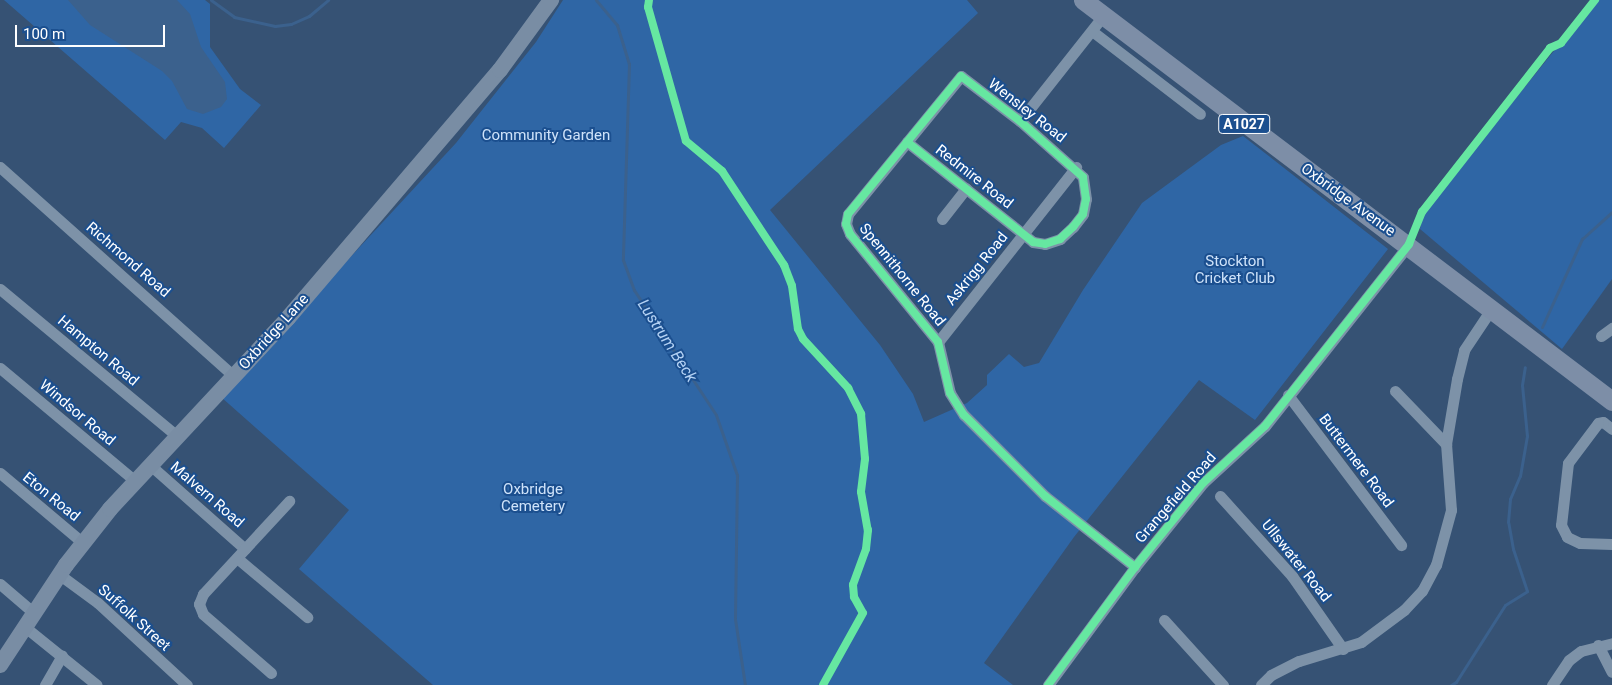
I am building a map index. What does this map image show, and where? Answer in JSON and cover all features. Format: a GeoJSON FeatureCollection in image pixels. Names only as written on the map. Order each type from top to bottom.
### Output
{"type":"FeatureCollection","features":[{"type":"Feature","properties":{"kind":"main road","name":"Oxbridge Avenue"},"geometry":{"type":"LineString","coordinates":[[1083,0],[1097,24],[1240,122],[1408,244],[1612,401]]}},
{"type":"Feature","properties":{"kind":"street","name":"Oxbridge Lane"},"geometry":{"type":"LineString","coordinates":[[0,665],[60,575],[149,464],[288,318],[500,70],[551,0]]}},
{"type":"Feature","properties":{"kind":"street"},"geometry":{"type":"LineString","coordinates":[[1020,121],[1097,24],[1200,114]]}},
{"type":"Feature","properties":{"kind":"street","name":"Wensley Road"},"geometry":{"type":"LineString","coordinates":[[962,76],[1076,167]]}},
{"type":"Feature","properties":{"kind":"street","name":"Spennithorne Road"},"geometry":{"type":"LineString","coordinates":[[962,76],[848,214],[846,224],[850,234],[938,342],[941,365],[950,393],[964,415],[1046,496],[1135,567]]}},
{"type":"Feature","properties":{"kind":"street","name":"Redmire Road"},"geometry":{"type":"LineString","coordinates":[[907,142],[1024,234]]}},
{"type":"Feature","properties":{"kind":"street","name":"Richmond Road"},"geometry":{"type":"LineString","coordinates":[[0,167],[234,376]]}},
{"type":"Feature","properties":{"kind":"street"},"geometry":{"type":"LineString","coordinates":[[1024,234],[1033,242],[1046,244],[1060,239],[1073,227],[1082,214],[1087,189],[1076,167]]}},
{"type":"Feature","properties":{"kind":"street","name":"Askrigg Road"},"geometry":{"type":"LineString","coordinates":[[938,342],[1076,167]]}},
{"type":"Feature","properties":{"kind":"street"},"geometry":{"type":"LineString","coordinates":[[942,219],[966,188]]}},
{"type":"Feature","properties":{"kind":"street","name":"Grangefield Road"},"geometry":{"type":"LineString","coordinates":[[1048,685],[1135,567],[1203,483],[1224,461],[1251,442],[1408,244]]}},
{"type":"Feature","properties":{"kind":"street","name":"Hampton Road"},"geometry":{"type":"LineString","coordinates":[[0,289],[177,436]]}},
{"type":"Feature","properties":{"kind":"street"},"geometry":{"type":"LineString","coordinates":[[1261,685],[1271,675],[1299,661],[1361,642],[1404,610],[1422,591],[1436,565],[1451,510],[1446,444],[1464,350],[1492,308]]}},
{"type":"Feature","properties":{"kind":"street"},"geometry":{"type":"LineString","coordinates":[[1601,336],[1612,328]]}},
{"type":"Feature","properties":{"kind":"street","name":"Windsor Road"},"geometry":{"type":"LineString","coordinates":[[0,368],[135,481]]}},
{"type":"Feature","properties":{"kind":"street"},"geometry":{"type":"LineString","coordinates":[[1395,391],[1446,444]]}},
{"type":"Feature","properties":{"kind":"street","name":"Buttermere Road"},"geometry":{"type":"LineString","coordinates":[[1288,395],[1401,545]]}},
{"type":"Feature","properties":{"kind":"street"},"geometry":{"type":"LineString","coordinates":[[1608,425],[1598,423],[1568,463],[1561,525],[1567,537],[1580,542],[1612,544]]}},
{"type":"Feature","properties":{"kind":"street","name":"Malvern Road"},"geometry":{"type":"LineString","coordinates":[[149,464],[245,549]]}},
{"type":"Feature","properties":{"kind":"street","name":"Eton Road"},"geometry":{"type":"LineString","coordinates":[[0,474],[84,543]]}},
{"type":"Feature","properties":{"kind":"street","name":"Ullswater Road"},"geometry":{"type":"LineString","coordinates":[[1220,496],[1292,576],[1343,649]]}},
{"type":"Feature","properties":{"kind":"street"},"geometry":{"type":"LineString","coordinates":[[271,673],[203,614],[199,604],[203,594],[289,501]]}},
{"type":"Feature","properties":{"kind":"street"},"geometry":{"type":"LineString","coordinates":[[236,558],[307,617]]}},
{"type":"Feature","properties":{"kind":"street","name":"Suffolk Street"},"geometry":{"type":"LineString","coordinates":[[60,575],[98,603],[187,685]]}},
{"type":"Feature","properties":{"kind":"street"},"geometry":{"type":"LineString","coordinates":[[0,584],[34,613]]}},
{"type":"Feature","properties":{"kind":"street"},"geometry":{"type":"LineString","coordinates":[[1164,620],[1223,685]]}},
{"type":"Feature","properties":{"kind":"street"},"geometry":{"type":"LineString","coordinates":[[25,627],[97,685]]}},
{"type":"Feature","properties":{"kind":"street"},"geometry":{"type":"LineString","coordinates":[[1552,685],[1569,660],[1598,646],[1612,643]]}},
{"type":"Feature","properties":{"kind":"street"},"geometry":{"type":"LineString","coordinates":[[1598,646],[1612,672]]}},
{"type":"Feature","properties":{"kind":"street"},"geometry":{"type":"LineString","coordinates":[[45,685],[62,656]]}},
{"type":"Feature","properties":{"kind":"green space"},"geometry":{"type":"Polygon","coordinates":[[[4,0],[205,0],[210,4],[210,47],[240,89],[261,105],[224,148],[202,128],[181,122],[165,140],[4,0]]]}},
{"type":"Feature","properties":{"kind":"green space"},"geometry":{"type":"Polygon","coordinates":[[[563,0],[967,0],[978,13],[770,210],[880,345],[913,394],[924,422],[967,403],[987,385],[987,375],[1009,354],[1024,367],[1039,363],[1083,290],[1142,203],[1221,145],[1243,136],[1388,249],[1255,420],[1199,380],[1074,537],[984,663],[1013,685],[433,685],[299,569],[349,510],[221,397],[456,143],[536,42],[563,0]]]}},
{"type":"Feature","properties":{"kind":"green space"},"geometry":{"type":"Polygon","coordinates":[[[1595,0],[1612,0],[1612,279],[1562,349],[1420,229],[1423,213],[1595,0]]]}},
{"type":"Feature","properties":{"kind":"shaded area"},"geometry":{"type":"Polygon","coordinates":[[[68,0],[177,0],[190,14],[201,47],[225,82],[227,99],[221,107],[203,114],[187,109],[172,81],[162,71],[90,25],[68,0]]]}},
{"type":"Feature","properties":{"kind":"waterway","name":"Lustrum Beck"},"geometry":{"type":"LineString","coordinates":[[211,0],[234,17],[275,26],[291,24],[309,16],[328,0]]}},
{"type":"Feature","properties":{"kind":"waterway","name":"Lustrum Beck"},"geometry":{"type":"LineString","coordinates":[[596,0],[617,25],[629,64],[623,260],[634,290],[716,415],[737,475],[735,619],[745,685]]}},
{"type":"Feature","properties":{"kind":"waterway"},"geometry":{"type":"LineString","coordinates":[[1542,327],[1582,239],[1612,212]]}},
{"type":"Feature","properties":{"kind":"waterway"},"geometry":{"type":"LineString","coordinates":[[1451,685],[1456,682],[1505,605],[1527,591],[1513,549],[1508,522],[1510,499],[1520,476],[1527,436],[1522,385],[1525,367]]}},
{"type":"Feature","properties":{"kind":"cycle path"},"geometry":{"type":"LineString","coordinates":[[649,0],[648,7],[686,141],[722,171],[784,265],[792,286],[798,329],[803,339],[848,388],[861,414],[865,459],[861,492],[868,530],[866,549],[853,585],[854,597],[863,613],[823,685]]}},
{"type":"Feature","properties":{"kind":"cycle path"},"geometry":{"type":"LineString","coordinates":[[1048,685],[1135,567],[1203,483],[1265,426],[1409,244],[1422,212],[1550,48],[1561,43],[1595,0]]}},
{"type":"Feature","properties":{"kind":"cycle path"},"geometry":{"type":"LineString","coordinates":[[907,142],[1033,242],[1045,244],[1060,239],[1073,227],[1083,214],[1086,199],[1083,177],[1020,121],[961,76],[848,214],[846,224],[850,234],[938,342],[950,393],[964,415],[1045,496],[1135,567]]}},
{"type":"Feature","properties":{"kind":"park label","name":"Community Garden"},"geometry":{"type":"Point","coordinates":[546,136]}},
{"type":"Feature","properties":{"kind":"park label","name":"Stockton Cricket Club"},"geometry":{"type":"Point","coordinates":[1235,270]}},
{"type":"Feature","properties":{"kind":"park label","name":"Oxbridge Cemetery"},"geometry":{"type":"Point","coordinates":[533,498]}}]}
